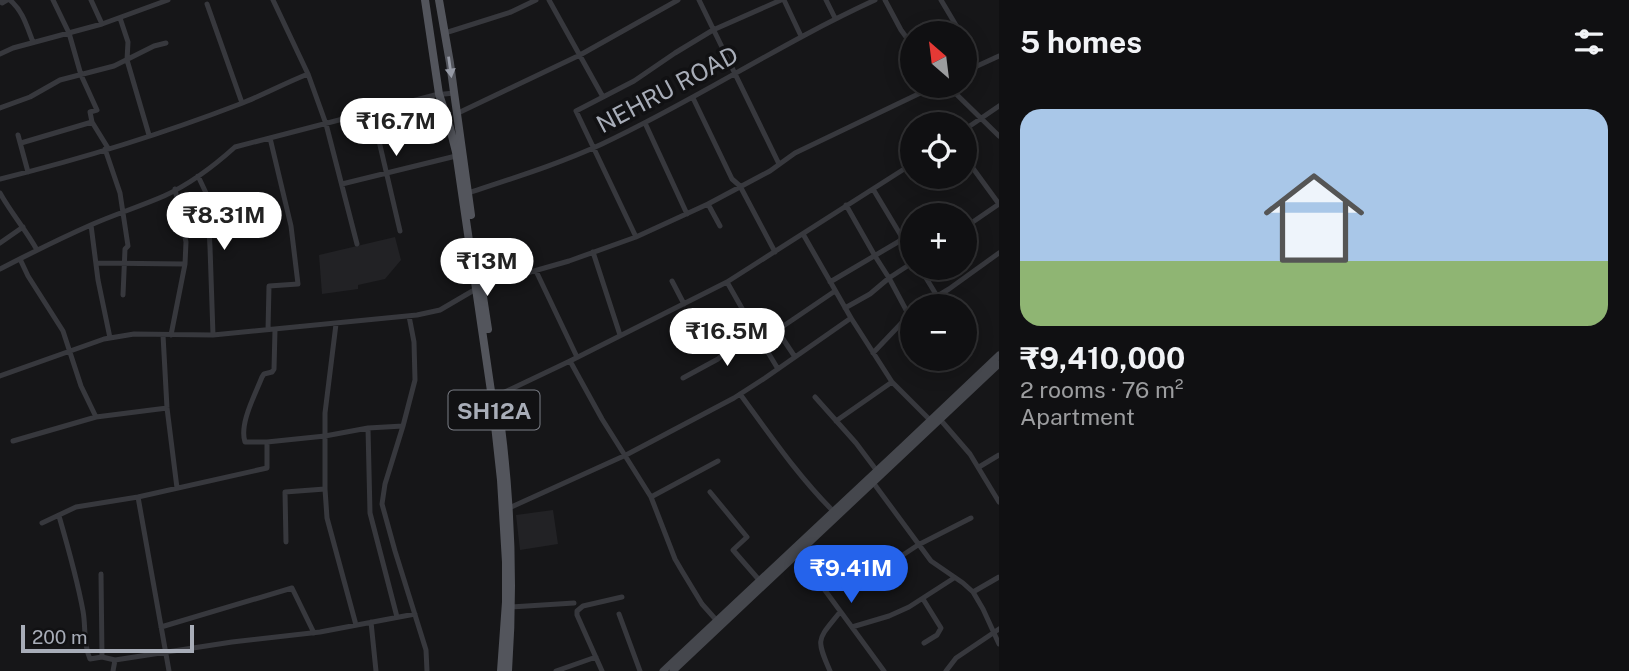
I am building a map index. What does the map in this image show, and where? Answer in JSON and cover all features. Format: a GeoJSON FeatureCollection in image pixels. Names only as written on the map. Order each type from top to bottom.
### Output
{"type":"FeatureCollection","features":[{"type":"Feature","properties":{"kind":"main road","name":"SH12A"},"geometry":{"type":"LineString","coordinates":[[425,0],[439,94],[465,194]]}},
{"type":"Feature","properties":{"kind":"main road","name":"SH12A"},"geometry":{"type":"LineString","coordinates":[[439,0],[454,93],[478,287],[506,467],[511,607],[508,671]]}},
{"type":"Feature","properties":{"kind":"main road","name":"SH12A"},"geometry":{"type":"LineString","coordinates":[[495,397],[506,562],[501,671]]}},
{"type":"Feature","properties":{"kind":"street"},"geometry":{"type":"LineString","coordinates":[[0,1],[2,4],[9,0],[16,5],[33,42]]}},
{"type":"Feature","properties":{"kind":"street"},"geometry":{"type":"LineString","coordinates":[[53,0],[69,33],[81,75],[97,110],[90,113],[92,122],[107,149],[120,193],[128,246],[125,249],[123,295]]}},
{"type":"Feature","properties":{"kind":"street"},"geometry":{"type":"LineString","coordinates":[[91,0],[102,24]]}},
{"type":"Feature","properties":{"kind":"street"},"geometry":{"type":"LineString","coordinates":[[0,54],[33,42],[102,24],[168,0]]}},
{"type":"Feature","properties":{"kind":"street"},"geometry":{"type":"LineString","coordinates":[[272,0],[308,74],[326,124],[357,244]]}},
{"type":"Feature","properties":{"kind":"street"},"geometry":{"type":"LineString","coordinates":[[445,33],[511,12],[536,0]]}},
{"type":"Feature","properties":{"kind":"street"},"geometry":{"type":"LineString","coordinates":[[549,0],[603,97]]}},
{"type":"Feature","properties":{"kind":"street"},"geometry":{"type":"LineString","coordinates":[[456,114],[580,55],[678,0]]}},
{"type":"Feature","properties":{"kind":"street"},"geometry":{"type":"LineString","coordinates":[[699,0],[779,164]]}},
{"type":"Feature","properties":{"kind":"street"},"geometry":{"type":"LineString","coordinates":[[636,237],[576,111],[634,81],[675,52],[713,30],[783,0],[801,36]]}},
{"type":"Feature","properties":{"kind":"street"},"geometry":{"type":"LineString","coordinates":[[826,0],[835,18]]}},
{"type":"Feature","properties":{"kind":"street","name":"NEHRU ROAD"},"geometry":{"type":"LineString","coordinates":[[465,194],[548,166],[645,123],[801,36],[875,0]]}},
{"type":"Feature","properties":{"kind":"street"},"geometry":{"type":"LineString","coordinates":[[885,0],[900,28]]}},
{"type":"Feature","properties":{"kind":"street"},"geometry":{"type":"LineString","coordinates":[[941,0],[953,21]]}},
{"type":"Feature","properties":{"kind":"street"},"geometry":{"type":"LineString","coordinates":[[207,5],[242,103]]}},
{"type":"Feature","properties":{"kind":"street"},"geometry":{"type":"LineString","coordinates":[[120,18],[128,42],[127,60],[149,135]]}},
{"type":"Feature","properties":{"kind":"street"},"geometry":{"type":"LineString","coordinates":[[0,108],[30,97],[60,80],[114,66],[154,46],[166,43]]}},
{"type":"Feature","properties":{"kind":"street"},"geometry":{"type":"LineString","coordinates":[[977,66],[999,56]]}},
{"type":"Feature","properties":{"kind":"street"},"geometry":{"type":"LineString","coordinates":[[0,179],[190,122],[308,74]]}},
{"type":"Feature","properties":{"kind":"street"},"geometry":{"type":"LineString","coordinates":[[0,270],[91,225],[175,190],[235,147],[439,94],[454,93]]}},
{"type":"Feature","properties":{"kind":"street"},"geometry":{"type":"LineString","coordinates":[[693,98],[732,179],[740,186],[775,251]]}},
{"type":"Feature","properties":{"kind":"street"},"geometry":{"type":"LineString","coordinates":[[0,376],[110,338],[134,334],[213,335],[409,316],[440,310],[478,287],[536,271],[636,237],[687,214],[770,171],[795,153],[910,98]]}},
{"type":"Feature","properties":{"kind":"street"},"geometry":{"type":"LineString","coordinates":[[960,98],[999,136]]}},
{"type":"Feature","properties":{"kind":"street"},"geometry":{"type":"LineString","coordinates":[[977,121],[999,106]]}},
{"type":"Feature","properties":{"kind":"street"},"geometry":{"type":"LineString","coordinates":[[372,111],[400,231]]}},
{"type":"Feature","properties":{"kind":"street"},"geometry":{"type":"LineString","coordinates":[[20,143],[92,122]]}},
{"type":"Feature","properties":{"kind":"street"},"geometry":{"type":"LineString","coordinates":[[645,123],[687,214]]}},
{"type":"Feature","properties":{"kind":"street"},"geometry":{"type":"LineString","coordinates":[[18,135],[28,172]]}},
{"type":"Feature","properties":{"kind":"street"},"geometry":{"type":"LineString","coordinates":[[270,138],[291,226],[298,284],[269,286],[274,369],[262,377],[244,426],[244,439],[246,442],[267,442],[326,436],[368,428],[403,426]]}},
{"type":"Feature","properties":{"kind":"street"},"geometry":{"type":"LineString","coordinates":[[342,184],[456,156]]}},
{"type":"Feature","properties":{"kind":"street"},"geometry":{"type":"LineString","coordinates":[[495,397],[727,282],[900,172]]}},
{"type":"Feature","properties":{"kind":"street"},"geometry":{"type":"LineString","coordinates":[[977,174],[999,204],[977,219]]}},
{"type":"Feature","properties":{"kind":"street"},"geometry":{"type":"LineString","coordinates":[[198,176],[206,195],[213,335]]}},
{"type":"Feature","properties":{"kind":"street"},"geometry":{"type":"LineString","coordinates":[[873,189],[900,234]]}},
{"type":"Feature","properties":{"kind":"street"},"geometry":{"type":"LineString","coordinates":[[171,335],[185,264],[186,242],[175,190]]}},
{"type":"Feature","properties":{"kind":"street"},"geometry":{"type":"LineString","coordinates":[[0,193],[37,250]]}},
{"type":"Feature","properties":{"kind":"street"},"geometry":{"type":"LineString","coordinates":[[708,204],[720,226]]}},
{"type":"Feature","properties":{"kind":"street"},"geometry":{"type":"LineString","coordinates":[[0,211],[7,205]]}},
{"type":"Feature","properties":{"kind":"street"},"geometry":{"type":"LineString","coordinates":[[846,205],[900,298]]}},
{"type":"Feature","properties":{"kind":"street"},"geometry":{"type":"LineString","coordinates":[[91,225],[110,338]]}},
{"type":"Feature","properties":{"kind":"street"},"geometry":{"type":"LineString","coordinates":[[0,243],[23,227]]}},
{"type":"Feature","properties":{"kind":"street"},"geometry":{"type":"LineString","coordinates":[[803,234],[851,318],[892,382],[936,418],[970,454],[999,502]]}},
{"type":"Feature","properties":{"kind":"street"},"geometry":{"type":"LineString","coordinates":[[830,282],[900,241]]}},
{"type":"Feature","properties":{"kind":"street"},"geometry":{"type":"LineString","coordinates":[[593,252],[620,335]]}},
{"type":"Feature","properties":{"kind":"street"},"geometry":{"type":"LineString","coordinates":[[940,294],[999,253]]}},
{"type":"Feature","properties":{"kind":"street"},"geometry":{"type":"LineString","coordinates":[[20,259],[63,331],[80,386],[96,417]]}},
{"type":"Feature","properties":{"kind":"street"},"geometry":{"type":"LineString","coordinates":[[96,263],[185,264]]}},
{"type":"Feature","properties":{"kind":"street"},"geometry":{"type":"LineString","coordinates":[[536,271],[578,357]]}},
{"type":"Feature","properties":{"kind":"street"},"geometry":{"type":"LineString","coordinates":[[845,308],[870,294],[900,271]]}},
{"type":"Feature","properties":{"kind":"street"},"geometry":{"type":"LineString","coordinates":[[672,281],[684,304]]}},
{"type":"Feature","properties":{"kind":"street"},"geometry":{"type":"LineString","coordinates":[[727,282],[778,369]]}},
{"type":"Feature","properties":{"kind":"street"},"geometry":{"type":"LineString","coordinates":[[795,357],[779,329],[835,291]]}},
{"type":"Feature","properties":{"kind":"street"},"geometry":{"type":"LineString","coordinates":[[409,316],[414,342],[415,380],[384,484],[382,504],[426,650],[427,671]]}},
{"type":"Feature","properties":{"kind":"street"},"geometry":{"type":"LineString","coordinates":[[509,508],[626,455],[740,394],[851,318]]}},
{"type":"Feature","properties":{"kind":"street"},"geometry":{"type":"LineString","coordinates":[[336,324],[325,412],[325,489],[327,518],[356,625]]}},
{"type":"Feature","properties":{"kind":"street"},"geometry":{"type":"LineString","coordinates":[[873,353],[900,326]]}},
{"type":"Feature","properties":{"kind":"street"},"geometry":{"type":"LineString","coordinates":[[684,378],[756,333]]}},
{"type":"Feature","properties":{"kind":"street"},"geometry":{"type":"LineString","coordinates":[[163,335],[167,408],[177,488]]}},
{"type":"Feature","properties":{"kind":"street"},"geometry":{"type":"LineString","coordinates":[[663,671],[797,555],[999,355]]}},
{"type":"Feature","properties":{"kind":"street"},"geometry":{"type":"LineString","coordinates":[[570,361],[602,419],[651,497],[675,559],[702,604],[719,623]]}},
{"type":"Feature","properties":{"kind":"street"},"geometry":{"type":"LineString","coordinates":[[673,671],[760,581],[871,481],[877,471],[999,365]]}},
{"type":"Feature","properties":{"kind":"street"},"geometry":{"type":"LineString","coordinates":[[836,421],[892,382]]}},
{"type":"Feature","properties":{"kind":"street"},"geometry":{"type":"LineString","coordinates":[[740,394],[814,492],[834,512]]}},
{"type":"Feature","properties":{"kind":"street"},"geometry":{"type":"LineString","coordinates":[[815,397],[877,471]]}},
{"type":"Feature","properties":{"kind":"street"},"geometry":{"type":"LineString","coordinates":[[13,441],[96,417],[167,408]]}},
{"type":"Feature","properties":{"kind":"street"},"geometry":{"type":"LineString","coordinates":[[368,428],[370,513],[397,617]]}},
{"type":"Feature","properties":{"kind":"street"},"geometry":{"type":"LineString","coordinates":[[42,523],[76,508],[267,468],[267,442]]}},
{"type":"Feature","properties":{"kind":"street"},"geometry":{"type":"LineString","coordinates":[[979,467],[999,455]]}},
{"type":"Feature","properties":{"kind":"street"},"geometry":{"type":"LineString","coordinates":[[651,497],[718,461]]}},
{"type":"Feature","properties":{"kind":"street"},"geometry":{"type":"LineString","coordinates":[[871,481],[931,561],[973,592],[996,630],[999,644]]}},
{"type":"Feature","properties":{"kind":"street"},"geometry":{"type":"LineString","coordinates":[[286,542],[285,492],[325,489]]}},
{"type":"Feature","properties":{"kind":"street"},"geometry":{"type":"LineString","coordinates":[[710,492],[747,537],[733,550],[760,581]]}},
{"type":"Feature","properties":{"kind":"street"},"geometry":{"type":"LineString","coordinates":[[138,497],[169,671]]}},
{"type":"Feature","properties":{"kind":"street"},"geometry":{"type":"LineString","coordinates":[[59,516],[76,576],[90,659],[102,657],[115,660],[232,642],[314,633],[415,614]]}},
{"type":"Feature","properties":{"kind":"street"},"geometry":{"type":"LineString","coordinates":[[874,574],[919,545],[971,518]]}},
{"type":"Feature","properties":{"kind":"street"},"geometry":{"type":"LineString","coordinates":[[797,555],[884,671]]}},
{"type":"Feature","properties":{"kind":"street"},"geometry":{"type":"LineString","coordinates":[[101,574],[102,657]]}},
{"type":"Feature","properties":{"kind":"street"},"geometry":{"type":"LineString","coordinates":[[973,592],[999,576]]}},
{"type":"Feature","properties":{"kind":"street"},"geometry":{"type":"LineString","coordinates":[[852,627],[889,616],[923,599],[954,578]]}},
{"type":"Feature","properties":{"kind":"street"},"geometry":{"type":"LineString","coordinates":[[161,627],[292,588],[314,633]]}},
{"type":"Feature","properties":{"kind":"street"},"geometry":{"type":"LineString","coordinates":[[602,671],[577,611],[583,606],[622,597]]}},
{"type":"Feature","properties":{"kind":"street"},"geometry":{"type":"LineString","coordinates":[[923,599],[941,628],[937,635],[924,643]]}},
{"type":"Feature","properties":{"kind":"street"},"geometry":{"type":"LineString","coordinates":[[511,607],[574,603]]}},
{"type":"Feature","properties":{"kind":"street"},"geometry":{"type":"LineString","coordinates":[[830,671],[820,644],[821,636],[840,612]]}},
{"type":"Feature","properties":{"kind":"street"},"geometry":{"type":"LineString","coordinates":[[619,614],[640,671]]}},
{"type":"Feature","properties":{"kind":"street"},"geometry":{"type":"LineString","coordinates":[[371,622],[376,671]]}},
{"type":"Feature","properties":{"kind":"street"},"geometry":{"type":"LineString","coordinates":[[946,671],[956,658],[996,630]]}},
{"type":"Feature","properties":{"kind":"street"},"geometry":{"type":"LineString","coordinates":[[556,671],[596,657]]}},
{"type":"Feature","properties":{"kind":"street"},"geometry":{"type":"LineString","coordinates":[[113,671],[115,660]]}},
{"type":"Feature","properties":{"kind":"shaded area"},"geometry":{"type":"Polygon","coordinates":[[[395,237],[401,260],[385,279],[358,285],[358,289],[322,294],[319,255],[395,237]]]}},
{"type":"Feature","properties":{"kind":"shaded area"},"geometry":{"type":"Polygon","coordinates":[[[553,510],[558,544],[520,550],[516,515],[553,510]]]}}]}
